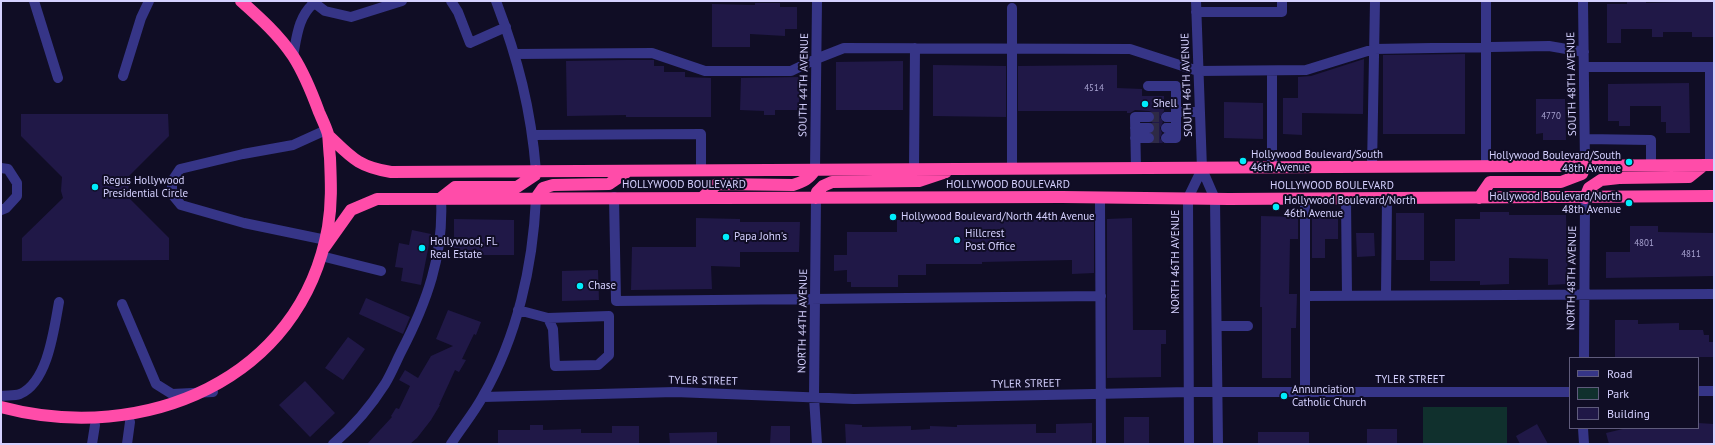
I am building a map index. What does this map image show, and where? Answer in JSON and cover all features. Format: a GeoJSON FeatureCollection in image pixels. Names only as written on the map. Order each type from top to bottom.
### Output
{"type":"FeatureCollection","features":[{"type":"Feature","properties":{"kind":"highway","name":"HOLLYWOOD BOULEVARD"},"geometry":{"type":"LineString","coordinates":[[1,407],[18,414],[51,422],[95,425],[130,422],[158,416],[196,402],[225,386],[250,367],[275,342],[294,317],[312,284],[324,248],[331,209],[332,187],[327,133],[312,92],[293,56],[268,25],[241,1]]}},
{"type":"Feature","properties":{"kind":"highway","name":"HOLLYWOOD BOULEVARD"},"geometry":{"type":"LineString","coordinates":[[327,133],[354,161],[376,170],[391,172],[1709,165]]}},
{"type":"Feature","properties":{"kind":"highway"},"geometry":{"type":"LineString","coordinates":[[1585,198],[1589,188],[1601,180],[1619,178],[1689,177],[1709,165]]}},
{"type":"Feature","properties":{"kind":"highway"},"geometry":{"type":"LineString","coordinates":[[1479,198],[1490,182],[1561,182],[1582,174],[1585,166]]}},
{"type":"Feature","properties":{"kind":"highway"},"geometry":{"type":"LineString","coordinates":[[816,198],[817,192],[823,186],[832,182],[919,182],[954,169]]}},
{"type":"Feature","properties":{"kind":"highway"},"geometry":{"type":"LineString","coordinates":[[702,198],[716,184],[793,185],[803,182],[811,176],[815,170]]}},
{"type":"Feature","properties":{"kind":"highway"},"geometry":{"type":"LineString","coordinates":[[441,198],[455,187],[517,187],[535,175],[536,171]]}},
{"type":"Feature","properties":{"kind":"highway"},"geometry":{"type":"LineString","coordinates":[[536,198],[543,188],[553,185],[609,184],[628,171]]}},
{"type":"Feature","properties":{"kind":"highway","name":"HOLLYWOOD BOULEVARD"},"geometry":{"type":"LineString","coordinates":[[324,248],[350,210],[377,199],[1305,199],[1714,196]]}},
{"type":"Feature","properties":{"kind":"street"},"geometry":{"type":"LineString","coordinates":[[293,56],[298,27],[302,16],[313,2],[324,11],[351,17],[401,1]]}},
{"type":"Feature","properties":{"kind":"street"},"geometry":{"type":"LineString","coordinates":[[451,1],[458,12],[470,42],[506,27]]}},
{"type":"Feature","properties":{"kind":"street"},"geometry":{"type":"LineString","coordinates":[[496,1],[521,75],[533,135],[536,171]]}},
{"type":"Feature","properties":{"kind":"street","name":"SOUTH 44TH AVENUE"},"geometry":{"type":"LineString","coordinates":[[815,170],[817,1]]}},
{"type":"Feature","properties":{"kind":"street","name":"SOUTH 46TH AVENUE"},"geometry":{"type":"LineString","coordinates":[[1196,1],[1202,168]]}},
{"type":"Feature","properties":{"kind":"street"},"geometry":{"type":"LineString","coordinates":[[1196,12],[1282,12],[1282,1]]}},
{"type":"Feature","properties":{"kind":"street"},"geometry":{"type":"LineString","coordinates":[[1372,167],[1375,1]]}},
{"type":"Feature","properties":{"kind":"street"},"geometry":{"type":"LineString","coordinates":[[1486,1],[1486,166]]}},
{"type":"Feature","properties":{"kind":"street","name":"SOUTH 48TH AVENUE"},"geometry":{"type":"LineString","coordinates":[[1583,1],[1585,166]]}},
{"type":"Feature","properties":{"kind":"street"},"geometry":{"type":"LineString","coordinates":[[35,3],[58,78]]}},
{"type":"Feature","properties":{"kind":"street"},"geometry":{"type":"LineString","coordinates":[[123,76],[141,18],[148,3]]}},
{"type":"Feature","properties":{"kind":"street"},"geometry":{"type":"LineString","coordinates":[[1012,8],[1012,169]]}},
{"type":"Feature","properties":{"kind":"street"},"geometry":{"type":"LineString","coordinates":[[515,54],[652,53],[705,71],[791,71],[844,48],[1130,48],[1198,71],[1272,71],[1306,70],[1374,49],[1549,46],[1584,52]]}},
{"type":"Feature","properties":{"kind":"street"},"geometry":{"type":"LineString","coordinates":[[914,170],[915,48]]}},
{"type":"Feature","properties":{"kind":"street"},"geometry":{"type":"LineString","coordinates":[[1584,67],[1712,67],[1712,135],[1709,165]]}},
{"type":"Feature","properties":{"kind":"street"},"geometry":{"type":"LineString","coordinates":[[1272,71],[1272,168]]}},
{"type":"Feature","properties":{"kind":"street"},"geometry":{"type":"LineString","coordinates":[[1148,86],[1176,86],[1173,116],[1176,128],[1176,138],[1166,133]]}},
{"type":"Feature","properties":{"kind":"street"},"geometry":{"type":"LineString","coordinates":[[1173,116],[1200,112]]}},
{"type":"Feature","properties":{"kind":"street"},"geometry":{"type":"LineString","coordinates":[[1135,133],[1149,128],[1135,117],[1135,133],[1136,169]]}},
{"type":"Feature","properties":{"kind":"street"},"geometry":{"type":"LineString","coordinates":[[327,133],[293,145],[180,169],[172,181],[172,194],[181,206],[244,223],[324,248],[381,271]]}},
{"type":"Feature","properties":{"kind":"street"},"geometry":{"type":"LineString","coordinates":[[533,135],[701,134],[701,170]]}},
{"type":"Feature","properties":{"kind":"street"},"geometry":{"type":"LineString","coordinates":[[1585,139],[1651,140],[1651,166]]}},
{"type":"Feature","properties":{"kind":"street"},"geometry":{"type":"LineString","coordinates":[[1,168],[8,169],[17,183],[17,196],[6,208],[1,210]]}},
{"type":"Feature","properties":{"kind":"street"},"geometry":{"type":"LineString","coordinates":[[1202,168],[1215,199],[1218,444]]}},
{"type":"Feature","properties":{"kind":"street","name":"NORTH 46TH AVENUE"},"geometry":{"type":"LineString","coordinates":[[1189,444],[1188,198],[1202,168]]}},
{"type":"Feature","properties":{"kind":"street"},"geometry":{"type":"LineString","coordinates":[[333,444],[361,415],[385,384],[414,328],[429,289],[439,249],[442,217],[441,198]]}},
{"type":"Feature","properties":{"kind":"street"},"geometry":{"type":"LineString","coordinates":[[451,444],[483,397],[498,366],[518,310],[535,230],[536,198]]}},
{"type":"Feature","properties":{"kind":"street"},"geometry":{"type":"LineString","coordinates":[[614,198],[616,301],[1101,296]]}},
{"type":"Feature","properties":{"kind":"street","name":"NORTH 44TH AVENUE"},"geometry":{"type":"LineString","coordinates":[[816,198],[814,397],[817,444]]}},
{"type":"Feature","properties":{"kind":"street"},"geometry":{"type":"LineString","coordinates":[[1100,198],[1101,444]]}},
{"type":"Feature","properties":{"kind":"street"},"geometry":{"type":"LineString","coordinates":[[1346,198],[1347,296]]}},
{"type":"Feature","properties":{"kind":"street"},"geometry":{"type":"LineString","coordinates":[[1386,296],[1387,198]]}},
{"type":"Feature","properties":{"kind":"street","name":"NORTH 48TH AVENUE"},"geometry":{"type":"LineString","coordinates":[[1584,357],[1585,198]]}},
{"type":"Feature","properties":{"kind":"street"},"geometry":{"type":"LineString","coordinates":[[1305,199],[1305,392]]}},
{"type":"Feature","properties":{"kind":"street"},"geometry":{"type":"LineString","coordinates":[[1305,296],[1714,294]]}},
{"type":"Feature","properties":{"kind":"street"},"geometry":{"type":"LineString","coordinates":[[1,396],[19,394],[33,385],[40,375],[52,337],[59,302]]}},
{"type":"Feature","properties":{"kind":"street"},"geometry":{"type":"LineString","coordinates":[[122,304],[156,384],[172,394],[214,392]]}},
{"type":"Feature","properties":{"kind":"street"},"geometry":{"type":"LineString","coordinates":[[518,310],[548,318],[609,316],[609,355],[598,365],[555,366],[553,329],[548,318]]}},
{"type":"Feature","properties":{"kind":"street"},"geometry":{"type":"LineString","coordinates":[[1217,326],[1248,326]]}},
{"type":"Feature","properties":{"kind":"street"},"geometry":{"type":"LineString","coordinates":[[1699,391],[1714,391]]}},
{"type":"Feature","properties":{"kind":"street","name":"TYLER STREET"},"geometry":{"type":"LineString","coordinates":[[483,397],[688,392],[854,399],[1188,392],[1569,392]]}},
{"type":"Feature","properties":{"kind":"street"},"geometry":{"type":"LineString","coordinates":[[127,444],[130,422]]}},
{"type":"Feature","properties":{"kind":"street"},"geometry":{"type":"LineString","coordinates":[[92,444],[95,425]]}},
{"type":"Feature","properties":{"kind":"street"},"geometry":{"type":"LineString","coordinates":[[1583,429],[1584,444]]}},
{"type":"Feature","properties":{"kind":"green space"},"geometry":{"type":"Polygon","coordinates":[[[1423,407],[1507,407],[1507,444],[1423,444],[1423,407]]]}},
{"type":"Feature","properties":{"kind":"building"},"geometry":{"type":"Polygon","coordinates":[[[1627,1],[1646,1],[1646,3],[1714,1],[1714,37],[1692,37],[1692,32],[1663,32],[1663,37],[1652,37],[1652,29],[1621,29],[1621,43],[1607,43],[1607,4],[1627,4],[1627,1]]]}},
{"type":"Feature","properties":{"kind":"building"},"geometry":{"type":"Polygon","coordinates":[[[755,3],[780,3],[780,7],[797,7],[797,29],[785,29],[785,36],[750,34],[750,47],[712,47],[712,4],[755,5],[755,3]]]}},
{"type":"Feature","properties":{"kind":"building"},"geometry":{"type":"Polygon","coordinates":[[[1465,54],[1465,134],[1383,134],[1383,55],[1465,54]]]}},
{"type":"Feature","properties":{"kind":"building"},"geometry":{"type":"Polygon","coordinates":[[[1364,59],[1363,114],[1302,113],[1302,135],[1283,134],[1283,98],[1298,98],[1298,77],[1311,76],[1364,59]]]}},
{"type":"Feature","properties":{"kind":"building"},"geometry":{"type":"Polygon","coordinates":[[[654,60],[654,66],[664,66],[664,72],[685,72],[685,77],[711,78],[711,117],[626,117],[626,115],[567,116],[566,61],[654,60]]]}},
{"type":"Feature","properties":{"kind":"building"},"geometry":{"type":"Polygon","coordinates":[[[903,61],[903,110],[836,110],[836,62],[903,61]]]}},
{"type":"Feature","properties":{"kind":"building"},"geometry":{"type":"Polygon","coordinates":[[[933,65],[1006,66],[1006,117],[933,116],[933,65]]]}},
{"type":"Feature","properties":{"kind":"building"},"geometry":{"type":"Polygon","coordinates":[[[1117,65],[1117,88],[1142,89],[1142,96],[1164,96],[1164,111],[1160,117],[1163,122],[1160,128],[1162,133],[1160,138],[1163,143],[1152,143],[1155,138],[1153,133],[1155,128],[1152,122],[1155,117],[1154,113],[1149,111],[1135,110],[1127,113],[1127,111],[1018,111],[1018,66],[1117,65]]]}},
{"type":"Feature","properties":{"kind":"building"},"geometry":{"type":"Polygon","coordinates":[[[799,77],[799,110],[775,110],[775,115],[764,115],[764,111],[740,110],[741,78],[799,77]]]}},
{"type":"Feature","properties":{"kind":"building"},"geometry":{"type":"Polygon","coordinates":[[[1689,83],[1690,133],[1666,133],[1666,122],[1661,122],[1661,106],[1630,106],[1630,126],[1619,126],[1619,121],[1608,121],[1608,84],[1689,83]]]}},
{"type":"Feature","properties":{"kind":"building"},"geometry":{"type":"Polygon","coordinates":[[[1536,99],[1565,99],[1566,140],[1543,140],[1543,133],[1536,134],[1536,99]]]}},
{"type":"Feature","properties":{"kind":"building"},"geometry":{"type":"Polygon","coordinates":[[[1224,102],[1263,103],[1263,139],[1224,138],[1224,102]]]}},
{"type":"Feature","properties":{"kind":"building","name":"Regus Hollywood Presidential Circle"},"geometry":{"type":"Polygon","coordinates":[[[21,114],[168,114],[169,136],[128,177],[128,197],[169,238],[169,260],[22,261],[22,238],[63,198],[61,191],[62,177],[21,136],[21,114]]]}},
{"type":"Feature","properties":{"kind":"building"},"geometry":{"type":"Polygon","coordinates":[[[1480,212],[1509,212],[1509,215],[1566,215],[1568,284],[1548,285],[1548,259],[1509,258],[1509,284],[1480,285],[1480,281],[1430,281],[1430,261],[1455,261],[1455,219],[1480,219],[1480,212]]]}},
{"type":"Feature","properties":{"kind":"building"},"geometry":{"type":"Polygon","coordinates":[[[1396,213],[1424,213],[1424,260],[1396,260],[1396,213]]]}},
{"type":"Feature","properties":{"kind":"building"},"geometry":{"type":"Polygon","coordinates":[[[982,215],[1094,217],[1094,273],[1072,274],[1072,260],[982,262],[982,264],[926,264],[926,275],[898,275],[898,287],[851,287],[851,282],[847,282],[847,270],[834,271],[834,255],[847,255],[847,232],[897,232],[897,220],[966,219],[982,218],[982,215]]]}},
{"type":"Feature","properties":{"kind":"building"},"geometry":{"type":"Polygon","coordinates":[[[1261,216],[1298,217],[1298,239],[1290,239],[1289,294],[1297,294],[1296,328],[1291,328],[1291,378],[1262,378],[1262,307],[1260,307],[1261,216]]]}},
{"type":"Feature","properties":{"kind":"building"},"geometry":{"type":"Polygon","coordinates":[[[1312,217],[1338,217],[1338,239],[1325,239],[1325,258],[1312,258],[1312,217]]]}},
{"type":"Feature","properties":{"kind":"building"},"geometry":{"type":"Polygon","coordinates":[[[696,218],[740,219],[740,222],[800,222],[799,252],[740,252],[740,267],[711,266],[712,289],[631,290],[632,247],[696,247],[696,218]]]}},
{"type":"Feature","properties":{"kind":"building"},"geometry":{"type":"Polygon","coordinates":[[[1132,218],[1133,330],[1166,330],[1166,344],[1161,344],[1161,377],[1107,378],[1107,219],[1132,218]]]}},
{"type":"Feature","properties":{"kind":"building"},"geometry":{"type":"Polygon","coordinates":[[[454,219],[514,220],[514,255],[454,255],[454,219]]]}},
{"type":"Feature","properties":{"kind":"building"},"geometry":{"type":"Polygon","coordinates":[[[1630,226],[1658,226],[1658,232],[1713,233],[1713,276],[1606,278],[1606,252],[1630,252],[1630,226]]]}},
{"type":"Feature","properties":{"kind":"building"},"geometry":{"type":"Polygon","coordinates":[[[412,230],[431,234],[421,285],[401,281],[403,268],[395,267],[399,243],[409,245],[412,230]]]}},
{"type":"Feature","properties":{"kind":"building"},"geometry":{"type":"Polygon","coordinates":[[[1356,233],[1374,233],[1375,256],[1357,257],[1356,233]]]}},
{"type":"Feature","properties":{"kind":"building","name":"Chase"},"geometry":{"type":"Polygon","coordinates":[[[598,270],[599,300],[562,301],[562,271],[598,270]]]}},
{"type":"Feature","properties":{"kind":"building"},"geometry":{"type":"Polygon","coordinates":[[[366,298],[410,317],[403,334],[359,314],[366,298]]]}},
{"type":"Feature","properties":{"kind":"building"},"geometry":{"type":"Polygon","coordinates":[[[448,310],[481,322],[476,335],[474,334],[462,359],[466,360],[459,372],[455,370],[440,405],[431,420],[417,438],[410,444],[367,444],[392,417],[391,416],[396,408],[399,409],[410,386],[399,380],[405,370],[418,378],[431,356],[453,346],[436,339],[448,310]]]}},
{"type":"Feature","properties":{"kind":"building"},"geometry":{"type":"Polygon","coordinates":[[[1615,320],[1638,320],[1638,324],[1679,323],[1679,330],[1703,330],[1704,335],[1709,335],[1709,342],[1714,342],[1714,357],[1615,357],[1615,320]]]}},
{"type":"Feature","properties":{"kind":"building"},"geometry":{"type":"Polygon","coordinates":[[[348,337],[365,349],[343,380],[325,368],[348,337]]]}},
{"type":"Feature","properties":{"kind":"building"},"geometry":{"type":"Polygon","coordinates":[[[305,381],[335,413],[310,437],[279,405],[305,381]]]}},
{"type":"Feature","properties":{"kind":"building"},"geometry":{"type":"Polygon","coordinates":[[[1124,417],[1149,417],[1149,444],[1124,444],[1124,417]]]}},
{"type":"Feature","properties":{"kind":"building"},"geometry":{"type":"Polygon","coordinates":[[[1092,423],[1092,444],[846,444],[845,424],[862,425],[862,427],[911,426],[911,430],[930,429],[930,426],[957,427],[957,425],[1036,424],[1036,433],[1056,433],[1056,424],[1092,423]]]}},
{"type":"Feature","properties":{"kind":"building"},"geometry":{"type":"Polygon","coordinates":[[[1699,423],[1714,424],[1714,444],[1609,444],[1606,433],[1623,429],[1699,429],[1699,423]]]}},
{"type":"Feature","properties":{"kind":"building"},"geometry":{"type":"Polygon","coordinates":[[[1537,424],[1548,444],[1520,444],[1516,436],[1537,424]]]}},
{"type":"Feature","properties":{"kind":"building"},"geometry":{"type":"Polygon","coordinates":[[[530,425],[543,425],[543,430],[581,429],[581,433],[612,433],[612,426],[639,426],[639,444],[498,444],[498,430],[530,430],[530,425]]]}},
{"type":"Feature","properties":{"kind":"building"},"geometry":{"type":"Polygon","coordinates":[[[771,426],[790,426],[790,444],[770,444],[771,426]]]}},
{"type":"Feature","properties":{"kind":"building"},"geometry":{"type":"Polygon","coordinates":[[[1367,429],[1397,429],[1397,444],[1367,444],[1367,429]]]}},
{"type":"Feature","properties":{"kind":"building"},"geometry":{"type":"Polygon","coordinates":[[[717,432],[717,444],[670,444],[669,433],[717,432]]]}},
{"type":"Feature","properties":{"kind":"building"},"geometry":{"type":"Polygon","coordinates":[[[1258,432],[1309,432],[1309,444],[1258,444],[1258,432]]]}},
{"type":"Feature","properties":{"kind":"tunnel"},"geometry":{"type":"LineString","coordinates":[[1149,117],[1166,117]]}},
{"type":"Feature","properties":{"kind":"tunnel"},"geometry":{"type":"LineString","coordinates":[[1149,128],[1166,128]]}},
{"type":"Feature","properties":{"kind":"tunnel"},"geometry":{"type":"LineString","coordinates":[[1149,138],[1166,138]]}},
{"type":"Feature","properties":{"kind":"place","name":"Shell"},"geometry":{"type":"Point","coordinates":[1145,104]}},
{"type":"Feature","properties":{"kind":"place","name":"Hollywood Boulevard/South 46th Avenue"},"geometry":{"type":"Point","coordinates":[1243,161]}},
{"type":"Feature","properties":{"kind":"place","name":"Hollywood Boulevard/South 48th Avenue"},"geometry":{"type":"Point","coordinates":[1629,162]}},
{"type":"Feature","properties":{"kind":"place","name":"Regus Hollywood Presidential Circle"},"geometry":{"type":"Point","coordinates":[95,187]}},
{"type":"Feature","properties":{"kind":"place","name":"Hollywood Boulevard/North 48th Avenue"},"geometry":{"type":"Point","coordinates":[1629,203]}},
{"type":"Feature","properties":{"kind":"place","name":"Hollywood Boulevard/North 46th Avenue"},"geometry":{"type":"Point","coordinates":[1276,207]}},
{"type":"Feature","properties":{"kind":"place","name":"Hollywood Boulevard/North 44th Avenue"},"geometry":{"type":"Point","coordinates":[893,217]}},
{"type":"Feature","properties":{"kind":"place","name":"Papa John's"},"geometry":{"type":"Point","coordinates":[726,237]}},
{"type":"Feature","properties":{"kind":"place","name":"Hillcrest Post Office"},"geometry":{"type":"Point","coordinates":[957,240]}},
{"type":"Feature","properties":{"kind":"place","name":"Hollywood, FL Real Estate"},"geometry":{"type":"Point","coordinates":[422,248]}},
{"type":"Feature","properties":{"kind":"place","name":"Chase"},"geometry":{"type":"Point","coordinates":[580,286]}},
{"type":"Feature","properties":{"kind":"place","name":"Annunciation Catholic Church"},"geometry":{"type":"Point","coordinates":[1284,396]}}]}
